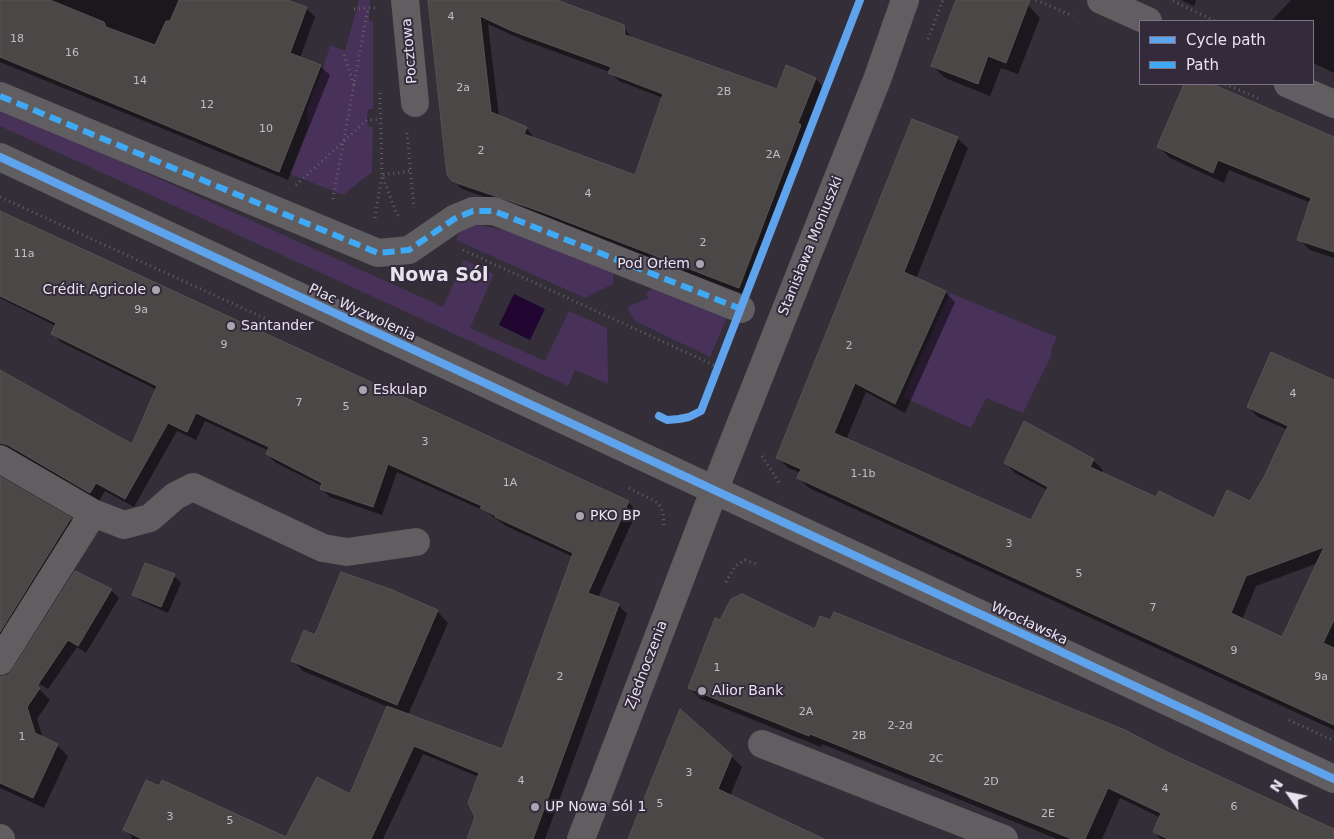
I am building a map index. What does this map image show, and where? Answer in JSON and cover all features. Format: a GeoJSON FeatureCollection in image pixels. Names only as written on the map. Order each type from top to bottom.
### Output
{"type":"FeatureCollection","features":[{"type":"Feature","properties":{"kind":"street","name":"Pocztowa"},"geometry":{"type":"LineString","coordinates":[[405,0],[414,103]]}},
{"type":"Feature","properties":{"kind":"street","name":"Stanisława Moniuszki"},"geometry":{"type":"LineString","coordinates":[[714,491],[878,77],[905,0]]}},
{"type":"Feature","properties":{"kind":"street"},"geometry":{"type":"LineString","coordinates":[[1100,0],[1146,20]]}},
{"type":"Feature","properties":{"kind":"street"},"geometry":{"type":"LineString","coordinates":[[1290,85],[1334,104]]}},
{"type":"Feature","properties":{"kind":"street"},"geometry":{"type":"LineString","coordinates":[[0,96],[378,253],[409,250],[454,219],[473,211],[494,210],[741,309]]}},
{"type":"Feature","properties":{"kind":"street","name":"Plac Wyzwolenia"},"geometry":{"type":"LineString","coordinates":[[0,157],[714,491]]}},
{"type":"Feature","properties":{"kind":"street"},"geometry":{"type":"LineString","coordinates":[[0,459],[93,513],[124,525],[150,518],[175,496],[193,487],[323,548],[348,552],[416,542]]}},
{"type":"Feature","properties":{"kind":"street","name":"Wrocławska"},"geometry":{"type":"LineString","coordinates":[[714,491],[1334,779]]}},
{"type":"Feature","properties":{"kind":"street","name":"Zjednoczenia"},"geometry":{"type":"LineString","coordinates":[[581,839],[714,491]]}},
{"type":"Feature","properties":{"kind":"street"},"geometry":{"type":"LineString","coordinates":[[0,661],[93,513]]}},
{"type":"Feature","properties":{"kind":"street"},"geometry":{"type":"LineString","coordinates":[[762,744],[1004,839]]}},
{"type":"Feature","properties":{"kind":"path"},"geometry":{"type":"LineString","coordinates":[[659,416],[667,420],[679,419],[689,417],[700,411],[860,0]]}},
{"type":"Feature","properties":{"kind":"path"},"geometry":{"type":"LineString","coordinates":[[926,44],[943,0]]}},
{"type":"Feature","properties":{"kind":"path"},"geometry":{"type":"LineString","coordinates":[[1170,0],[1213,20]]}},
{"type":"Feature","properties":{"kind":"path"},"geometry":{"type":"LineString","coordinates":[[332,205],[369,8],[354,9]]}},
{"type":"Feature","properties":{"kind":"path"},"geometry":{"type":"LineString","coordinates":[[344,55],[354,85]]}},
{"type":"Feature","properties":{"kind":"path"},"geometry":{"type":"LineString","coordinates":[[300,192],[292,189],[343,141],[368,120],[380,119]]}},
{"type":"Feature","properties":{"kind":"path"},"geometry":{"type":"LineString","coordinates":[[407,132],[414,208],[404,223],[718,367]]}},
{"type":"Feature","properties":{"kind":"path"},"geometry":{"type":"LineString","coordinates":[[377,208],[382,175],[410,172]]}},
{"type":"Feature","properties":{"kind":"path"},"geometry":{"type":"LineString","coordinates":[[0,197],[283,327]]}},
{"type":"Feature","properties":{"kind":"path"},"geometry":{"type":"LineString","coordinates":[[393,205],[396,212]]}},
{"type":"Feature","properties":{"kind":"path"},"geometry":{"type":"LineString","coordinates":[[765,448],[762,456],[785,488]]}},
{"type":"Feature","properties":{"kind":"path"},"geometry":{"type":"LineString","coordinates":[[626,486],[658,503],[663,512],[664,527],[661,534]]}},
{"type":"Feature","properties":{"kind":"path"},"geometry":{"type":"LineString","coordinates":[[726,582],[735,566],[745,560],[759,565]]}},
{"type":"Feature","properties":{"kind":"path"},"geometry":{"type":"LineString","coordinates":[[1280,716],[1334,740]]}},
{"type":"Feature","properties":{"kind":"shaded area"},"geometry":{"type":"Polygon","coordinates":[[[359,0],[370,0],[369,21],[373,21],[373,109],[368,109],[367,120],[368,127],[373,127],[372,172],[343,195],[290,174],[308,127],[307,109],[323,69],[330,45],[345,51],[359,0]]]}},
{"type":"Feature","properties":{"kind":"shaded area"},"geometry":{"type":"Polygon","coordinates":[[[0,107],[443,307],[464,260],[494,274],[470,328],[545,361],[569,311],[607,328],[608,384],[575,370],[568,386],[0,126],[0,107]]]}},
{"type":"Feature","properties":{"kind":"shaded area"},"geometry":{"type":"Polygon","coordinates":[[[464,222],[508,231],[613,273],[613,284],[585,298],[456,240],[464,222]]]}},
{"type":"Feature","properties":{"kind":"shaded area"},"geometry":{"type":"Polygon","coordinates":[[[652,289],[727,318],[710,357],[635,321],[627,307],[648,298],[646,293],[652,289]]]}},
{"type":"Feature","properties":{"kind":"shaded area"},"geometry":{"type":"Polygon","coordinates":[[[950,293],[1057,337],[1051,350],[1051,356],[1023,413],[986,398],[971,428],[903,397],[950,293]]]}},
{"type":"Feature","properties":{"kind":"shaded area"},"geometry":{"type":"Polygon","coordinates":[[[514,294],[545,309],[530,340],[499,325],[514,294]]]}},
{"type":"Feature","properties":{"kind":"building"},"geometry":{"type":"Polygon","coordinates":[[[0,0],[50,0],[104,22],[106,27],[155,45],[166,21],[170,21],[179,0],[287,0],[307,7],[290,53],[321,65],[279,172],[0,57],[0,0]]]}},
{"type":"Feature","properties":{"kind":"building"},"geometry":{"type":"Polygon","coordinates":[[[428,0],[557,0],[624,25],[625,35],[777,89],[786,65],[816,78],[798,123],[801,125],[739,288],[534,209],[452,181],[447,175],[428,0]],[[480,16],[491,112],[527,127],[524,134],[635,175],[663,94],[608,73],[611,67],[512,31],[480,16]]]}},
{"type":"Feature","properties":{"kind":"building"},"geometry":{"type":"Polygon","coordinates":[[[956,0],[1030,0],[1006,63],[988,56],[978,84],[931,66],[956,0]]]}},
{"type":"Feature","properties":{"kind":"building"},"geometry":{"type":"Polygon","coordinates":[[[1184,85],[1214,85],[1334,137],[1334,252],[1297,240],[1311,198],[1218,160],[1213,173],[1157,147],[1184,85]]]}},
{"type":"Feature","properties":{"kind":"building"},"geometry":{"type":"Polygon","coordinates":[[[912,119],[958,137],[904,272],[946,291],[895,404],[855,383],[834,433],[1031,520],[1048,487],[1004,463],[1024,421],[1094,459],[1090,467],[1156,497],[1159,491],[1214,518],[1227,490],[1250,501],[1264,477],[1288,426],[1247,407],[1271,352],[1334,380],[1334,620],[1323,643],[1334,648],[1334,725],[797,478],[801,469],[776,458],[912,119]],[[1324,547],[1246,576],[1231,613],[1282,637],[1324,547]]]}},
{"type":"Feature","properties":{"kind":"building"},"geometry":{"type":"Polygon","coordinates":[[[0,211],[629,501],[588,593],[619,604],[533,839],[467,839],[475,817],[468,803],[479,773],[414,746],[371,839],[142,839],[123,830],[146,780],[159,786],[162,780],[286,837],[317,777],[350,794],[387,706],[502,749],[573,553],[495,517],[480,508],[482,506],[388,464],[373,507],[320,489],[322,483],[266,454],[269,447],[196,413],[187,432],[168,423],[125,499],[96,483],[90,493],[8,445],[0,443],[0,370],[132,444],[157,386],[51,334],[56,323],[0,296],[0,211]]]}},
{"type":"Feature","properties":{"kind":"building"},"geometry":{"type":"Polygon","coordinates":[[[0,477],[71,518],[0,632],[0,477]]]}},
{"type":"Feature","properties":{"kind":"building"},"geometry":{"type":"Polygon","coordinates":[[[145,563],[175,574],[161,607],[132,595],[145,563]]]}},
{"type":"Feature","properties":{"kind":"building"},"geometry":{"type":"Polygon","coordinates":[[[75,571],[112,589],[78,646],[68,640],[37,686],[40,688],[27,707],[35,733],[58,744],[33,798],[0,783],[0,677],[8,675],[13,669],[75,571]]]}},
{"type":"Feature","properties":{"kind":"building"},"geometry":{"type":"Polygon","coordinates":[[[341,572],[390,589],[438,610],[397,705],[291,661],[304,630],[315,635],[341,572]]]}},
{"type":"Feature","properties":{"kind":"building"},"geometry":{"type":"Polygon","coordinates":[[[742,594],[815,629],[820,616],[830,620],[834,612],[1125,730],[1165,751],[1334,829],[1334,839],[1168,839],[1153,832],[1161,813],[1108,788],[1085,839],[1072,839],[810,734],[809,736],[688,688],[715,618],[720,620],[731,599],[742,594]]]}},
{"type":"Feature","properties":{"kind":"building"},"geometry":{"type":"Polygon","coordinates":[[[680,709],[732,755],[718,789],[824,839],[628,839],[680,709]]]}},
{"type":"Feature","properties":{"kind":"marked path"},"geometry":{"type":"LineString","coordinates":[[0,96],[378,253],[409,250],[454,219],[473,211],[494,211],[741,309]]}},
{"type":"Feature","properties":{"kind":"cycle path"},"geometry":{"type":"LineString","coordinates":[[659,416],[667,420],[679,419],[689,417],[701,411],[860,0]]}},
{"type":"Feature","properties":{"kind":"cycle path"},"geometry":{"type":"LineString","coordinates":[[0,157],[1334,779]]}},
{"type":"Feature","properties":{"kind":"place","name":"Pod Orłem"},"geometry":{"type":"Point","coordinates":[700,264]}},
{"type":"Feature","properties":{"kind":"place","name":"Crédit Agricole"},"geometry":{"type":"Point","coordinates":[156,290]}},
{"type":"Feature","properties":{"kind":"place","name":"Santander"},"geometry":{"type":"Point","coordinates":[231,326]}},
{"type":"Feature","properties":{"kind":"place","name":"Eskulap"},"geometry":{"type":"Point","coordinates":[363,390]}},
{"type":"Feature","properties":{"kind":"place","name":"PKO BP"},"geometry":{"type":"Point","coordinates":[580,516]}},
{"type":"Feature","properties":{"kind":"place","name":"Alior Bank"},"geometry":{"type":"Point","coordinates":[702,691]}},
{"type":"Feature","properties":{"kind":"place","name":"UP Nowa Sól 1"},"geometry":{"type":"Point","coordinates":[535,807]}},
{"type":"Feature","properties":{"kind":"district","name":"Nowa Sól"},"geometry":{"type":"Point","coordinates":[439,276]}}]}
